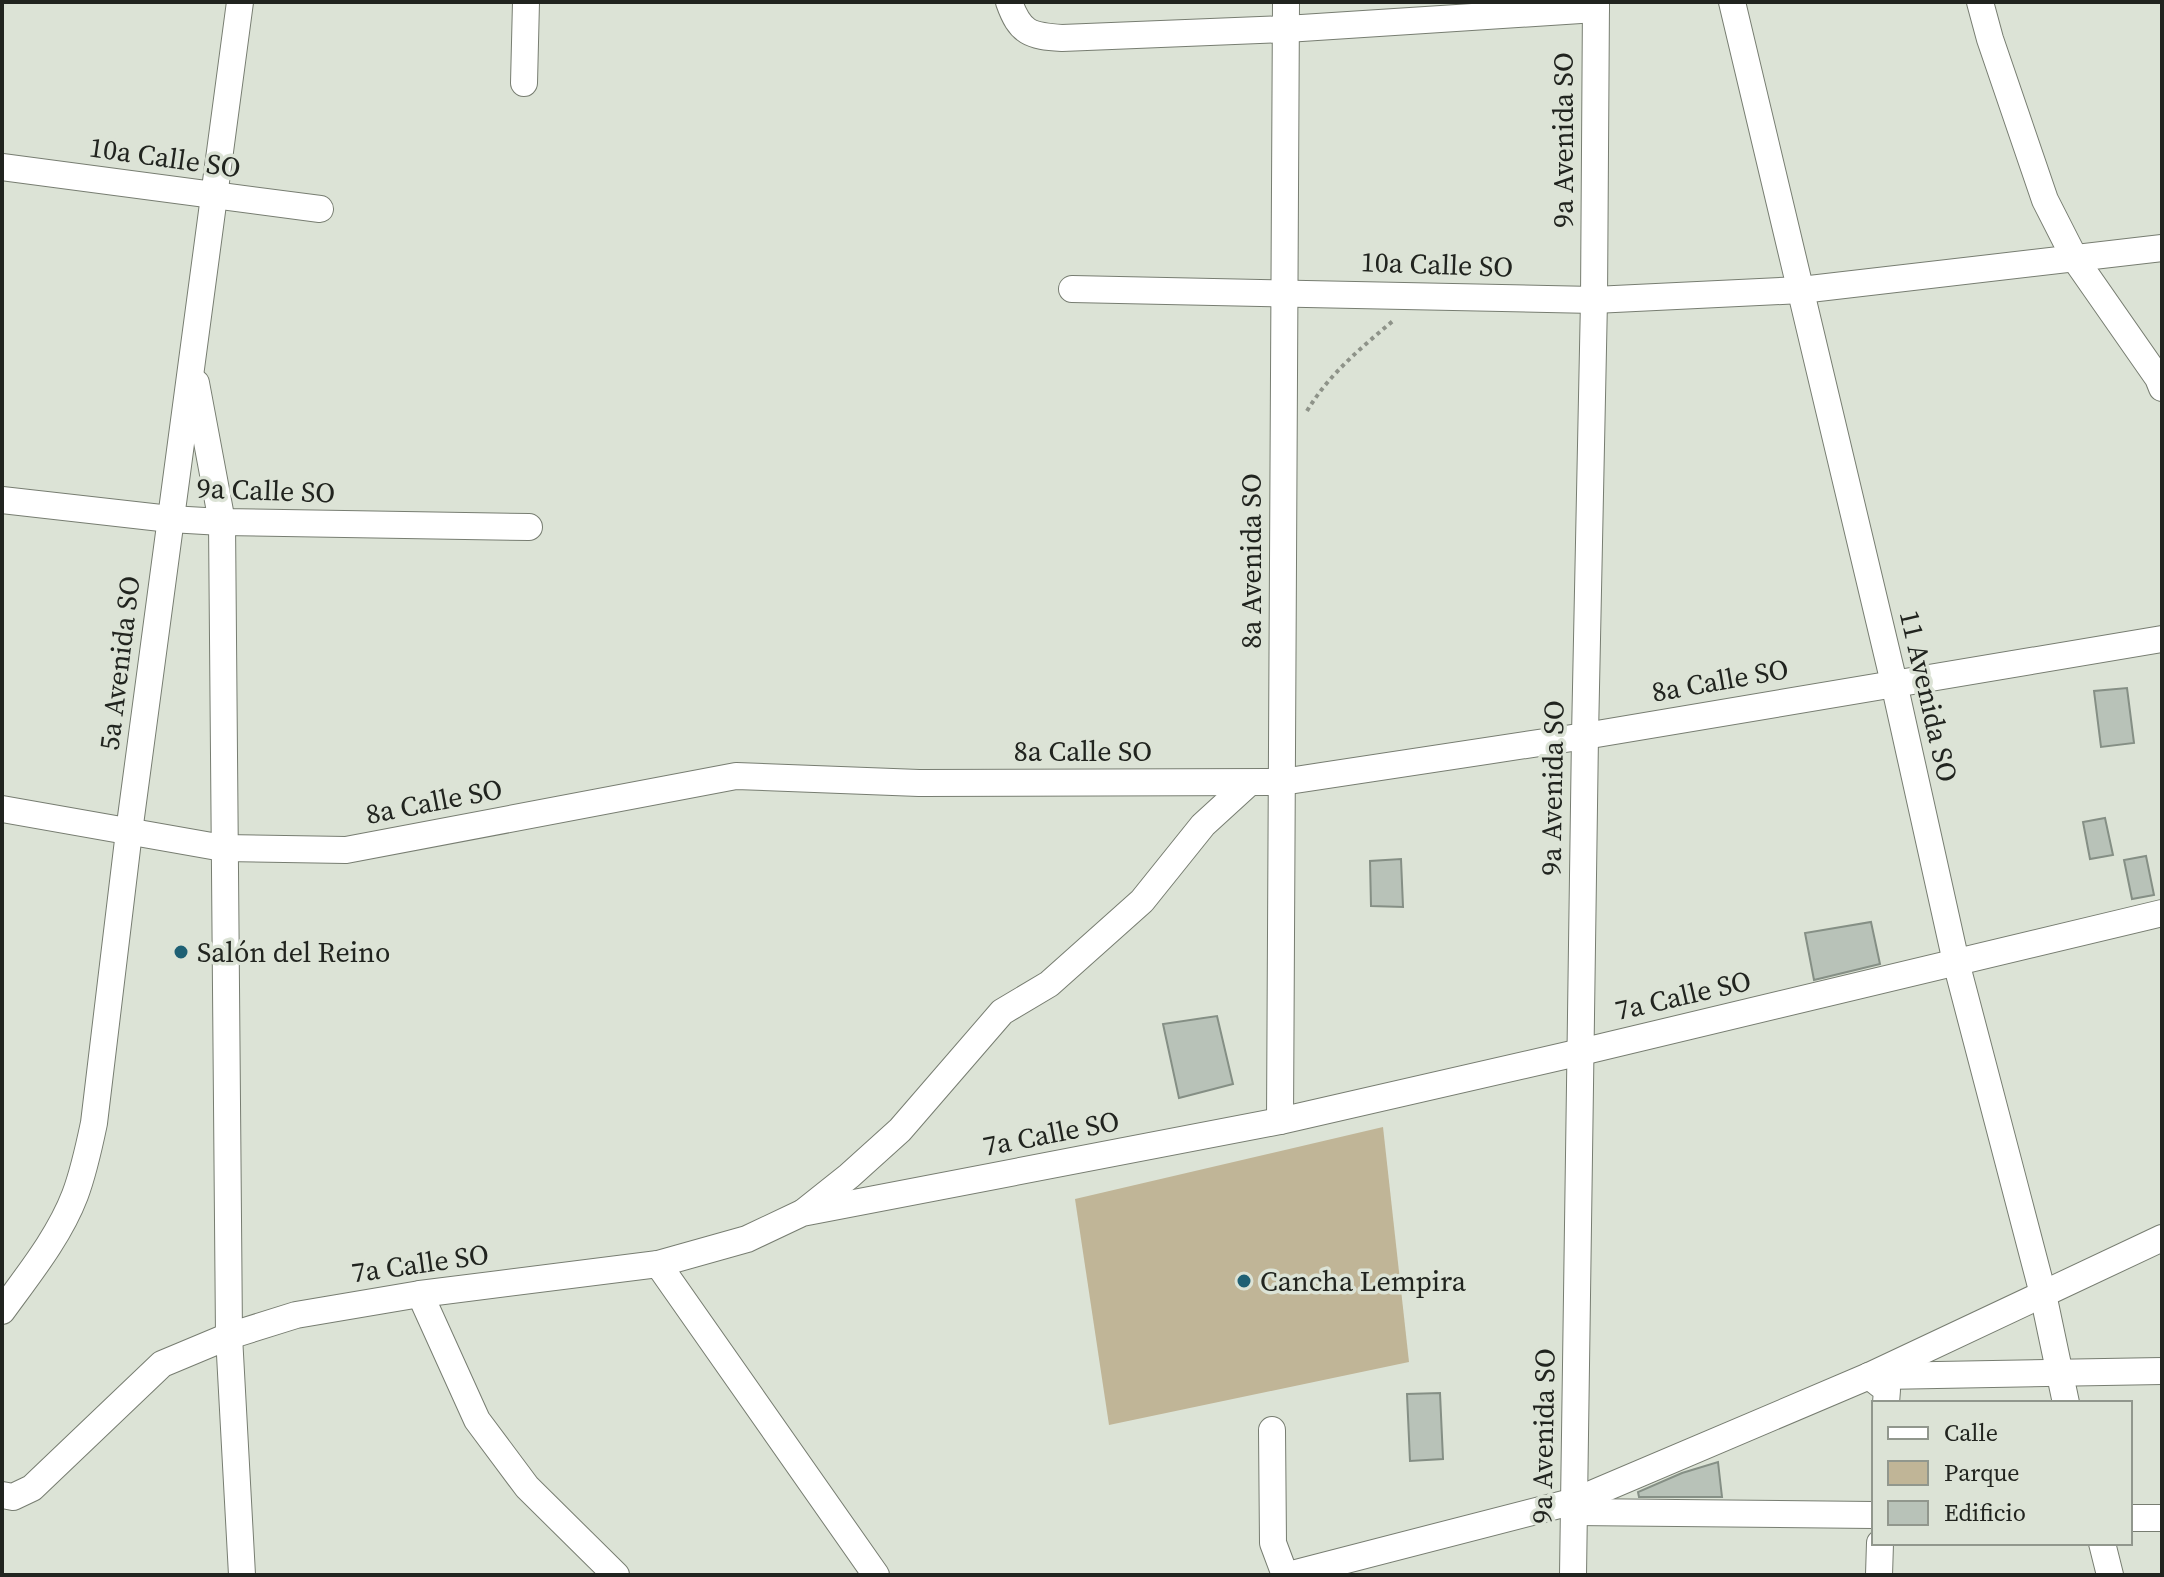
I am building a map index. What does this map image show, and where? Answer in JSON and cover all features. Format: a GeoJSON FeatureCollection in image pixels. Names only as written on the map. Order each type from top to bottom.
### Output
{"type":"FeatureCollection","features":[{"type":"Feature","properties":{"kind":"street","name":"5a Avenida SO"},"geometry":{"type":"LineString","coordinates":[[2,1311],[58,1229],[74,1199],[85,1167],[94,1123],[129,832],[240,2]]}},
{"type":"Feature","properties":{"kind":"street"},"geometry":{"type":"LineString","coordinates":[[524,83],[526,2]]}},
{"type":"Feature","properties":{"kind":"street"},"geometry":{"type":"LineString","coordinates":[[1009,2],[1021,27],[1030,34],[1062,38],[1286,29],[1596,6]]}},
{"type":"Feature","properties":{"kind":"street","name":"8a Avenida SO"},"geometry":{"type":"LineString","coordinates":[[1280,1121],[1286,2]]}},
{"type":"Feature","properties":{"kind":"street","name":"11 Avenida SO"},"geometry":{"type":"LineString","coordinates":[[1732,2],[1894,683],[1956,962],[2043,1294],[2066,1401]]}},
{"type":"Feature","properties":{"kind":"street"},"geometry":{"type":"LineString","coordinates":[[1980,2],[2045,200],[2075,259],[2162,388]]}},
{"type":"Feature","properties":{"kind":"street","name":"9a Avenida SO"},"geometry":{"type":"LineString","coordinates":[[1573,1575],[1596,6]]}},
{"type":"Feature","properties":{"kind":"street","name":"10a Calle SO"},"geometry":{"type":"LineString","coordinates":[[2,167],[320,209]]}},
{"type":"Feature","properties":{"kind":"street","name":"10a Calle SO"},"geometry":{"type":"LineString","coordinates":[[1072,289],[1594,300],[1801,290],[2162,248]]}},
{"type":"Feature","properties":{"kind":"street"},"geometry":{"type":"LineString","coordinates":[[191,359],[222,522],[229,1336],[242,1575]]}},
{"type":"Feature","properties":{"kind":"street","name":"9a Calle SO"},"geometry":{"type":"LineString","coordinates":[[2,500],[222,522],[529,527]]}},
{"type":"Feature","properties":{"kind":"street","name":"8a Calle SO"},"geometry":{"type":"LineString","coordinates":[[2,809],[223,848],[346,850],[736,776],[919,783],[1282,782],[1585,736],[2162,639]]}},
{"type":"Feature","properties":{"kind":"street"},"geometry":{"type":"LineString","coordinates":[[802,1213],[900,1130],[1002,1012],[1049,984],[1142,901],[1203,825],[1249,783]]}},
{"type":"Feature","properties":{"kind":"street","name":"7a Calle SO"},"geometry":{"type":"LineString","coordinates":[[2,1495],[13,1497],[32,1488],[162,1364],[229,1336],[296,1315],[420,1294],[658,1264],[747,1239],[802,1213],[1280,1121],[2162,913]]}},
{"type":"Feature","properties":{"kind":"street"},"geometry":{"type":"LineString","coordinates":[[1272,1430],[1273,1543],[1287,1575],[1574,1506],[1869,1376],[2162,1238]]}},
{"type":"Feature","properties":{"kind":"street"},"geometry":{"type":"LineString","coordinates":[[658,1264],[876,1575]]}},
{"type":"Feature","properties":{"kind":"street"},"geometry":{"type":"LineString","coordinates":[[420,1294],[477,1420],[527,1487],[616,1575]]}},
{"type":"Feature","properties":{"kind":"street"},"geometry":{"type":"LineString","coordinates":[[1869,1376],[2162,1371]]}},
{"type":"Feature","properties":{"kind":"street"},"geometry":{"type":"LineString","coordinates":[[1869,1376],[1887,1390],[1886,1401]]}},
{"type":"Feature","properties":{"kind":"street"},"geometry":{"type":"LineString","coordinates":[[1574,1506],[1872,1515]]}},
{"type":"Feature","properties":{"kind":"street"},"geometry":{"type":"LineString","coordinates":[[2132,1518],[2162,1518]]}},
{"type":"Feature","properties":{"kind":"street"},"geometry":{"type":"LineString","coordinates":[[572,1531],[586,1575]]}},
{"type":"Feature","properties":{"kind":"street"},"geometry":{"type":"LineString","coordinates":[[1879,1575],[1880,1545]]}},
{"type":"Feature","properties":{"kind":"street"},"geometry":{"type":"LineString","coordinates":[[2102,1545],[2110,1575]]}},
{"type":"Feature","properties":{"kind":"path"},"geometry":{"type":"LineString","coordinates":[[1305,413],[1320,390],[1362,346],[1424,295]]}},
{"type":"Feature","properties":{"kind":"green space","name":"Cancha Lempira"},"geometry":{"type":"Polygon","coordinates":[[[1383,1127],[1409,1362],[1109,1425],[1075,1199],[1383,1127]]]}},
{"type":"Feature","properties":{"kind":"building"},"geometry":{"type":"Polygon","coordinates":[[[2127,688],[2134,743],[2101,747],[2094,691],[2127,688]]]}},
{"type":"Feature","properties":{"kind":"building"},"geometry":{"type":"Polygon","coordinates":[[[2105,818],[2113,855],[2090,859],[2083,822],[2105,818]]]}},
{"type":"Feature","properties":{"kind":"building"},"geometry":{"type":"Polygon","coordinates":[[[2146,856],[2154,895],[2132,899],[2124,860],[2146,856]]]}},
{"type":"Feature","properties":{"kind":"building"},"geometry":{"type":"Polygon","coordinates":[[[1401,859],[1403,907],[1371,906],[1370,861],[1401,859]]]}},
{"type":"Feature","properties":{"kind":"building"},"geometry":{"type":"Polygon","coordinates":[[[1871,922],[1880,964],[1814,980],[1805,933],[1871,922]]]}},
{"type":"Feature","properties":{"kind":"building"},"geometry":{"type":"Polygon","coordinates":[[[1217,1016],[1233,1084],[1179,1098],[1163,1024],[1217,1016]]]}},
{"type":"Feature","properties":{"kind":"building"},"geometry":{"type":"Polygon","coordinates":[[[1440,1393],[1443,1459],[1410,1461],[1407,1394],[1440,1393]]]}},
{"type":"Feature","properties":{"kind":"building"},"geometry":{"type":"Polygon","coordinates":[[[1718,1462],[1722,1497],[1639,1497],[1638,1492],[1718,1462]]]}},
{"type":"Feature","properties":{"kind":"place","name":"Salón del Reino"},"geometry":{"type":"Point","coordinates":[181,952]}},
{"type":"Feature","properties":{"kind":"place","name":"Cancha Lempira"},"geometry":{"type":"Point","coordinates":[1244,1281]}}]}
